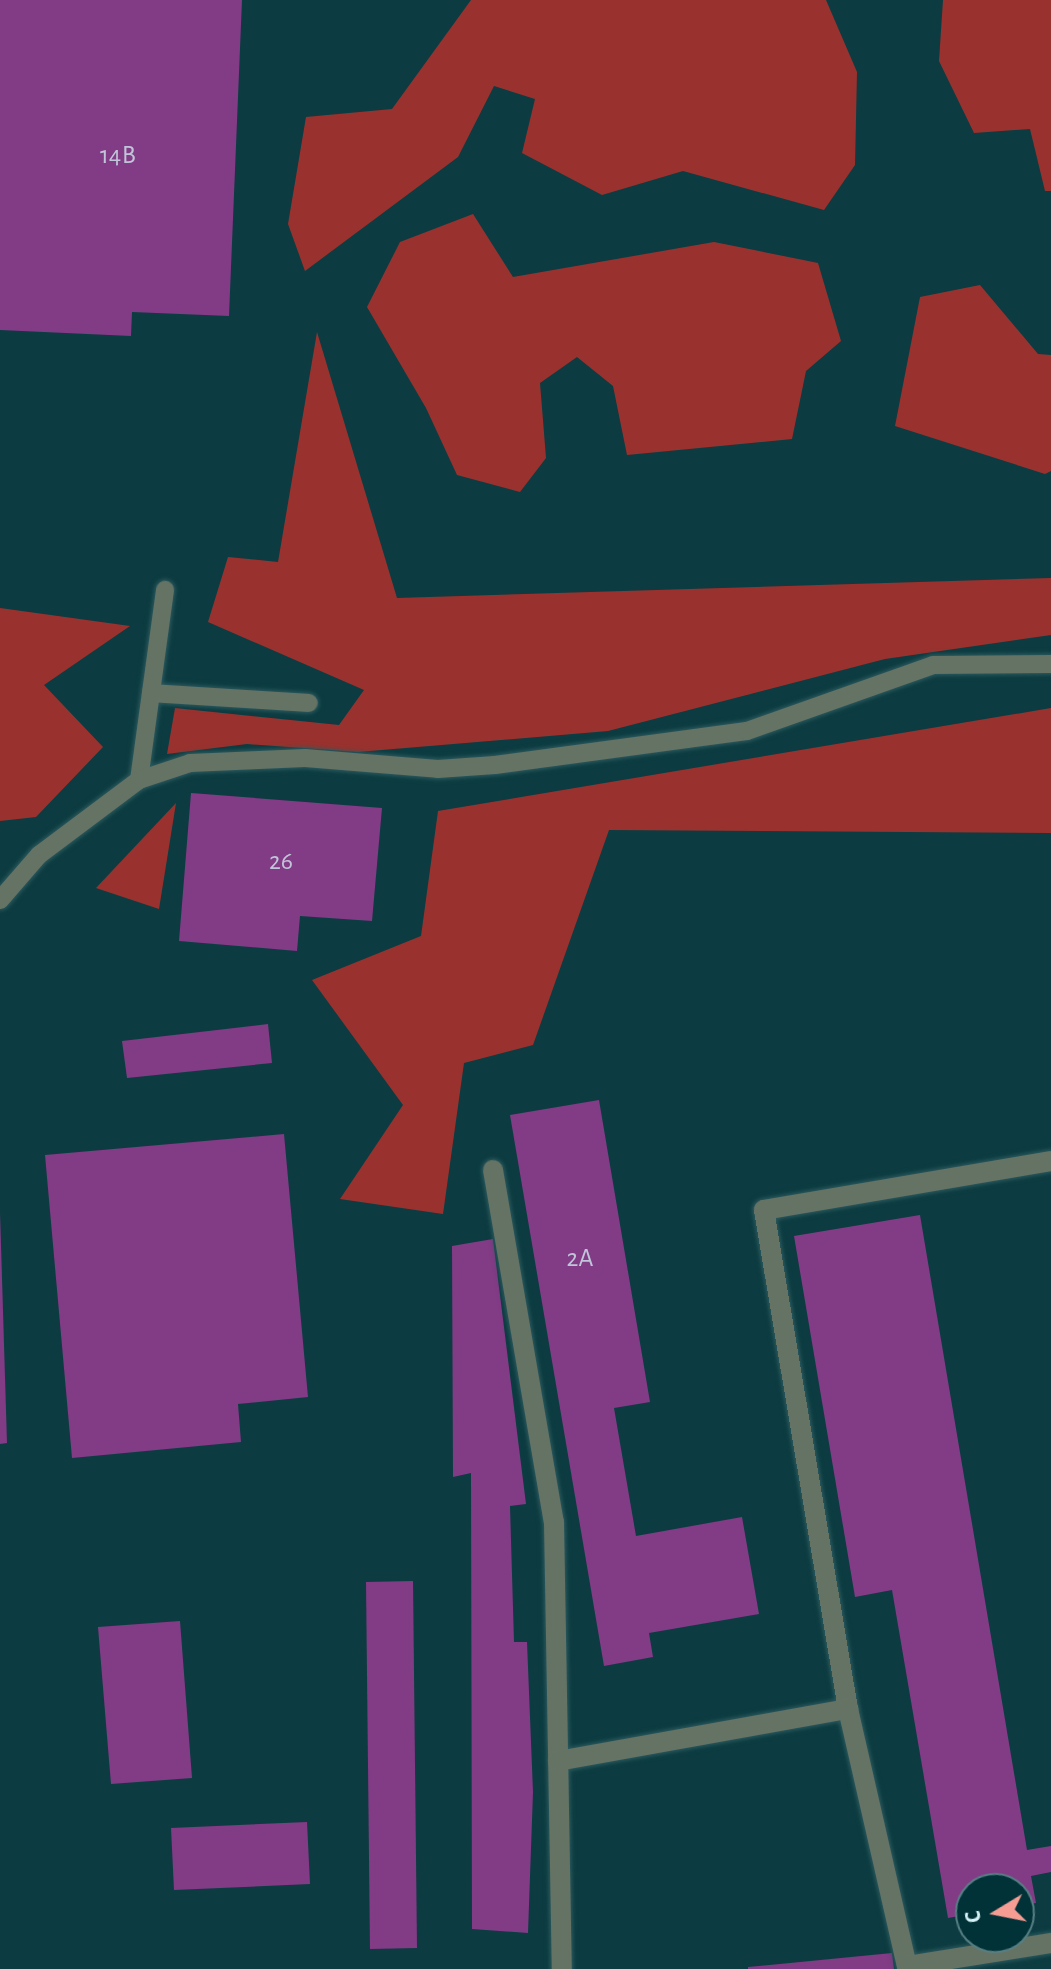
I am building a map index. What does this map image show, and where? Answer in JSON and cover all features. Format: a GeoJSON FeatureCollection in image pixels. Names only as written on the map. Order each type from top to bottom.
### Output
{"type":"FeatureCollection","features":[{"type":"Feature","properties":{"kind":"street"},"geometry":{"type":"LineString","coordinates":[[1051,1161],[764,1210],[848,1709],[907,1966],[1051,1943]]}},
{"type":"Feature","properties":{"kind":"street"},"geometry":{"type":"LineString","coordinates":[[493,1170],[554,1522],[562,1969]]}},
{"type":"Feature","properties":{"kind":"street"},"geometry":{"type":"LineString","coordinates":[[558,1761],[848,1709]]}},
{"type":"Feature","properties":{"kind":"lane"},"geometry":{"type":"LineString","coordinates":[[139,780],[165,590]]}},
{"type":"Feature","properties":{"kind":"lane"},"geometry":{"type":"LineString","coordinates":[[0,900],[39,855],[139,780],[190,763],[305,758],[438,769],[510,763],[747,731],[933,665],[1051,664]]}},
{"type":"Feature","properties":{"kind":"lane"},"geometry":{"type":"LineString","coordinates":[[151,693],[309,703]]}},
{"type":"Feature","properties":{"kind":"shaded area"},"geometry":{"type":"Polygon","coordinates":[[[471,0],[826,0],[857,72],[855,165],[824,210],[683,171],[602,195],[522,153],[535,99],[494,86],[458,157],[305,271],[288,224],[306,117],[392,109],[471,0]]]}},
{"type":"Feature","properties":{"kind":"shaded area"},"geometry":{"type":"Polygon","coordinates":[[[943,0],[1051,0],[1051,191],[1045,191],[1030,129],[974,133],[939,61],[943,0]]]}},
{"type":"Feature","properties":{"kind":"shaded area"},"geometry":{"type":"Polygon","coordinates":[[[473,214],[513,277],[714,242],[818,263],[841,341],[806,371],[792,439],[627,455],[613,386],[577,357],[540,383],[546,458],[520,492],[457,475],[426,408],[367,307],[400,242],[473,214]]]}},
{"type":"Feature","properties":{"kind":"shaded area"},"geometry":{"type":"Polygon","coordinates":[[[980,285],[1038,354],[1051,355],[1051,471],[1045,474],[895,426],[920,297],[980,285]]]}},
{"type":"Feature","properties":{"kind":"shaded area"},"geometry":{"type":"Polygon","coordinates":[[[317,332],[397,598],[1051,578],[1051,635],[885,659],[608,731],[358,752],[247,744],[167,754],[175,708],[339,725],[364,690],[208,622],[228,557],[278,562],[317,332]]]}},
{"type":"Feature","properties":{"kind":"shaded area"},"geometry":{"type":"Polygon","coordinates":[[[0,608],[130,626],[44,685],[103,747],[36,817],[0,821],[0,608]]]}},
{"type":"Feature","properties":{"kind":"shaded area"},"geometry":{"type":"Polygon","coordinates":[[[1051,708],[1051,833],[609,830],[533,1045],[464,1063],[443,1214],[340,1199],[403,1105],[312,980],[421,936],[438,811],[1051,708]]]}},
{"type":"Feature","properties":{"kind":"shaded area"},"geometry":{"type":"Polygon","coordinates":[[[176,803],[159,909],[96,888],[176,803]]]}},
{"type":"Feature","properties":{"kind":"building"},"geometry":{"type":"Polygon","coordinates":[[[0,0],[242,0],[229,316],[132,312],[131,336],[0,330],[0,0]]]}},
{"type":"Feature","properties":{"kind":"building"},"geometry":{"type":"Polygon","coordinates":[[[191,793],[382,808],[372,921],[300,916],[297,951],[179,941],[191,793]]]}},
{"type":"Feature","properties":{"kind":"building"},"geometry":{"type":"Polygon","coordinates":[[[268,1024],[272,1063],[127,1078],[122,1041],[268,1024]]]}},
{"type":"Feature","properties":{"kind":"building"},"geometry":{"type":"Polygon","coordinates":[[[599,1100],[650,1402],[614,1408],[636,1536],[742,1517],[759,1614],[649,1633],[653,1657],[604,1666],[510,1115],[599,1100]]]}},
{"type":"Feature","properties":{"kind":"building"},"geometry":{"type":"Polygon","coordinates":[[[284,1134],[308,1397],[238,1404],[241,1442],[72,1458],[45,1155],[284,1134]]]}},
{"type":"Feature","properties":{"kind":"building"},"geometry":{"type":"Polygon","coordinates":[[[0,1212],[7,1443],[0,1444],[0,1212]]]}},
{"type":"Feature","properties":{"kind":"building"},"geometry":{"type":"Polygon","coordinates":[[[920,1215],[1027,1850],[1051,1846],[1051,1872],[1035,1875],[955,1873],[955,1917],[948,1918],[892,1590],[855,1597],[794,1236],[920,1215]]]}},
{"type":"Feature","properties":{"kind":"building"},"geometry":{"type":"Polygon","coordinates":[[[493,1239],[526,1504],[510,1506],[514,1642],[527,1642],[533,1792],[528,1933],[472,1929],[471,1473],[453,1477],[452,1246],[493,1239]]]}},
{"type":"Feature","properties":{"kind":"building"},"geometry":{"type":"Polygon","coordinates":[[[413,1581],[417,1948],[370,1949],[366,1582],[413,1581]]]}},
{"type":"Feature","properties":{"kind":"building"},"geometry":{"type":"Polygon","coordinates":[[[180,1621],[192,1778],[111,1784],[98,1627],[180,1621]]]}},
{"type":"Feature","properties":{"kind":"building"},"geometry":{"type":"Polygon","coordinates":[[[307,1822],[310,1884],[174,1890],[171,1828],[307,1822]]]}},
{"type":"Feature","properties":{"kind":"building"},"geometry":{"type":"Polygon","coordinates":[[[892,1953],[894,1969],[748,1969],[748,1967],[892,1953]]]}}]}
